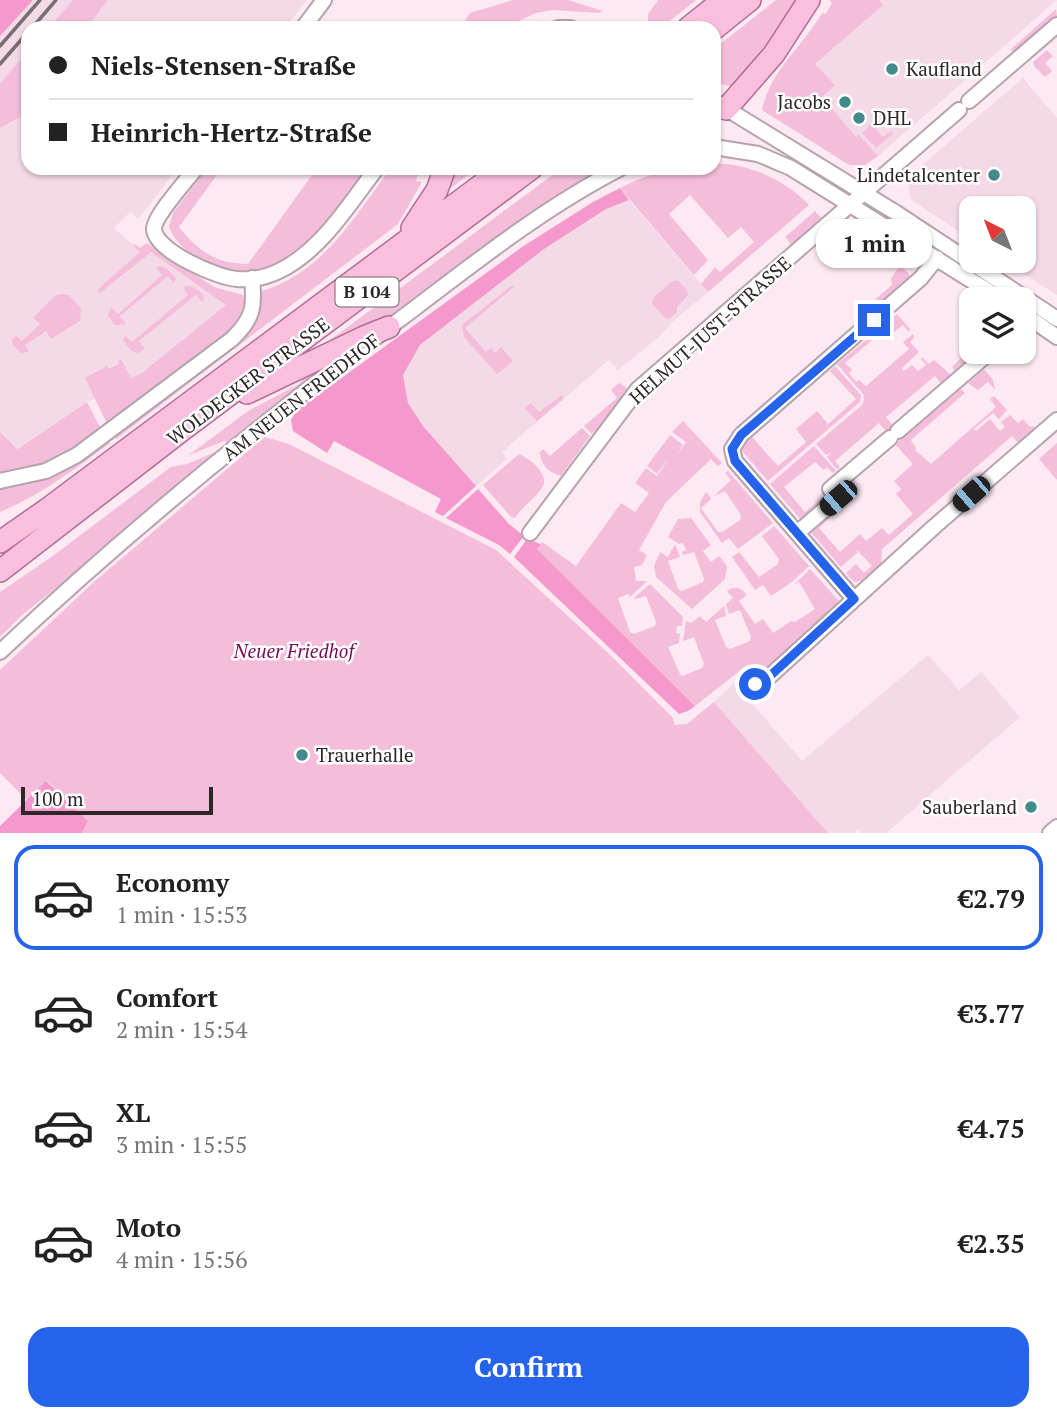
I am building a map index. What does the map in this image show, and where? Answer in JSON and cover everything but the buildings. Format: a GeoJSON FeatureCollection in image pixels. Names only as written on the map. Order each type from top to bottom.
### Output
{"type":"FeatureCollection","features":[{"type":"Feature","properties":{"kind":"main road"},"geometry":{"type":"LineString","coordinates":[[697,21],[723,0]]}},
{"type":"Feature","properties":{"kind":"main road"},"geometry":{"type":"LineString","coordinates":[[721,23],[750,0]]}},
{"type":"Feature","properties":{"kind":"main road"},"geometry":{"type":"LineString","coordinates":[[721,107],[775,54],[809,0]]}},
{"type":"Feature","properties":{"kind":"main road"},"geometry":{"type":"LineString","coordinates":[[401,245],[437,190],[442,175]]}},
{"type":"Feature","properties":{"kind":"main road","name":"WOLDEGKER STRASSE"},"geometry":{"type":"LineString","coordinates":[[0,542],[495,175]]}},
{"type":"Feature","properties":{"kind":"main road","name":"WOLDEGKER STRASSE"},"geometry":{"type":"LineString","coordinates":[[0,571],[523,175]]}},
{"type":"Feature","properties":{"kind":"main road"},"geometry":{"type":"LineString","coordinates":[[202,416],[389,327]]}},
{"type":"Feature","properties":{"kind":"street"},"geometry":{"type":"LineString","coordinates":[[308,21],[324,0]]}},
{"type":"Feature","properties":{"kind":"street","name":"HELMUT-JUST-STRASSE"},"geometry":{"type":"LineString","coordinates":[[530,533],[638,389],[1057,25]]}},
{"type":"Feature","properties":{"kind":"street"},"geometry":{"type":"LineString","coordinates":[[721,112],[863,193],[1057,319]]}},
{"type":"Feature","properties":{"kind":"street"},"geometry":{"type":"LineString","coordinates":[[721,148],[744,150],[773,160],[982,287]]}},
{"type":"Feature","properties":{"kind":"street"},"geometry":{"type":"LineString","coordinates":[[192,175],[156,222],[154,228],[158,239],[168,248],[218,276],[237,279],[277,272],[312,247],[329,230],[372,175]]}},
{"type":"Feature","properties":{"kind":"street","name":"AM NEUEN FRIEDHOF"},"geometry":{"type":"LineString","coordinates":[[0,652],[88,571],[232,450],[524,226],[579,190],[608,175]]}},
{"type":"Feature","properties":{"kind":"street"},"geometry":{"type":"LineString","coordinates":[[854,599],[735,461],[732,455],[734,443],[921,278],[937,258]]}},
{"type":"Feature","properties":{"kind":"street"},"geometry":{"type":"LineString","coordinates":[[0,481],[46,471],[77,455],[232,339],[241,331],[252,313],[253,278]]}},
{"type":"Feature","properties":{"kind":"street"},"geometry":{"type":"LineString","coordinates":[[1036,324],[1057,337]]}},
{"type":"Feature","properties":{"kind":"street"},"geometry":{"type":"LineString","coordinates":[[797,533],[838,498],[830,489],[976,364]]}},
{"type":"Feature","properties":{"kind":"street"},"geometry":{"type":"LineString","coordinates":[[750,689],[770,676],[1057,421]]}},
{"type":"Feature","properties":{"kind":"street"},"geometry":{"type":"LineString","coordinates":[[1050,833],[1057,827]]}},
{"type":"Feature","properties":{"kind":"shaded area"},"geometry":{"type":"Polygon","coordinates":[[[0,0],[33,0],[0,36],[0,0]]]}},
{"type":"Feature","properties":{"kind":"shaded area"},"geometry":{"type":"Polygon","coordinates":[[[33,0],[73,0],[54,21],[21,21],[21,59],[0,83],[0,36],[33,0]]]}},
{"type":"Feature","properties":{"kind":"shaded area"},"geometry":{"type":"Polygon","coordinates":[[[108,0],[307,0],[290,21],[92,21],[108,0]]]}},
{"type":"Feature","properties":{"kind":"shaded area","name":"Kaufland"},"geometry":{"type":"Polygon","coordinates":[[[842,0],[1057,0],[865,165],[856,139],[823,109],[810,55],[842,0]]]}},
{"type":"Feature","properties":{"kind":"shaded area","name":"Lindetalcenter"},"geometry":{"type":"Polygon","coordinates":[[[1023,78],[1057,118],[1057,295],[1023,273],[1036,273],[1036,196],[959,196],[959,231],[911,200],[907,178],[1023,78]]]}},
{"type":"Feature","properties":{"kind":"shaded area"},"geometry":{"type":"Polygon","coordinates":[[[21,115],[21,175],[173,175],[139,218],[130,212],[114,228],[140,251],[148,244],[243,306],[148,377],[87,402],[16,449],[0,432],[0,128],[21,115]]]}},
{"type":"Feature","properties":{"kind":"shaded area"},"geometry":{"type":"Polygon","coordinates":[[[620,188],[629,200],[606,209],[544,249],[420,345],[403,375],[408,403],[423,426],[476,486],[443,516],[435,512],[441,499],[334,441],[327,453],[293,431],[291,420],[296,411],[522,247],[620,188]]]}},
{"type":"Feature","properties":{"kind":"shaded area"},"geometry":{"type":"Polygon","coordinates":[[[629,200],[708,292],[618,370],[609,360],[502,452],[507,459],[476,486],[423,426],[408,403],[403,375],[420,345],[544,249],[606,209],[629,200]]]}},
{"type":"Feature","properties":{"kind":"shaded area"},"geometry":{"type":"Polygon","coordinates":[[[478,489],[509,524],[524,536],[510,554],[499,545],[446,518],[478,489]]]}},
{"type":"Feature","properties":{"kind":"shaded area"},"geometry":{"type":"Polygon","coordinates":[[[527,539],[541,544],[537,549],[695,706],[679,714],[514,557],[527,539]]]}},
{"type":"Feature","properties":{"kind":"shaded area"},"geometry":{"type":"Polygon","coordinates":[[[928,655],[959,690],[981,672],[1020,717],[886,833],[862,833],[858,829],[854,833],[828,833],[714,702],[734,683],[802,761],[928,655]]]}},
{"type":"Feature","properties":{"kind":"shaded area"},"geometry":{"type":"Polygon","coordinates":[[[46,781],[88,821],[82,833],[0,833],[0,826],[46,781]]]}},
{"type":"Feature","properties":{"kind":"green space"},"geometry":{"type":"Polygon","coordinates":[[[73,0],[108,0],[92,21],[54,21],[73,0]]]}},
{"type":"Feature","properties":{"kind":"green space"},"geometry":{"type":"Polygon","coordinates":[[[513,0],[568,0],[603,11],[552,10],[536,13],[518,21],[466,21],[470,13],[513,0]]]}},
{"type":"Feature","properties":{"kind":"green space"},"geometry":{"type":"Polygon","coordinates":[[[658,0],[696,0],[670,21],[648,21],[648,14],[658,0]]]}},
{"type":"Feature","properties":{"kind":"green space"},"geometry":{"type":"Polygon","coordinates":[[[776,0],[802,0],[783,31],[738,81],[729,86],[721,84],[721,43],[776,0]]]}},
{"type":"Feature","properties":{"kind":"green space"},"geometry":{"type":"Polygon","coordinates":[[[830,0],[879,0],[883,5],[815,64],[835,85],[822,97],[856,137],[859,135],[878,156],[865,165],[849,165],[762,110],[779,71],[822,13],[826,14],[832,3],[830,0]]]}},
{"type":"Feature","properties":{"kind":"green space"},"geometry":{"type":"Polygon","coordinates":[[[1056,9],[1057,16],[1015,51],[1010,50],[1056,9]]]}},
{"type":"Feature","properties":{"kind":"green space"},"geometry":{"type":"Polygon","coordinates":[[[1047,50],[1053,56],[1045,63],[1052,71],[1045,77],[1033,62],[1047,50]]]}},
{"type":"Feature","properties":{"kind":"green space"},"geometry":{"type":"Polygon","coordinates":[[[21,59],[21,115],[0,128],[0,83],[21,59]]]}},
{"type":"Feature","properties":{"kind":"green space"},"geometry":{"type":"Polygon","coordinates":[[[871,124],[883,137],[891,131],[893,134],[876,148],[862,133],[871,124]]]}},
{"type":"Feature","properties":{"kind":"green space"},"geometry":{"type":"Polygon","coordinates":[[[721,164],[727,164],[753,170],[778,181],[809,205],[708,292],[701,284],[715,267],[720,272],[754,242],[741,227],[728,238],[690,195],[669,214],[708,260],[694,275],[620,188],[651,175],[721,175],[721,164]]]}},
{"type":"Feature","properties":{"kind":"green space"},"geometry":{"type":"Polygon","coordinates":[[[202,175],[217,175],[179,227],[193,243],[217,259],[248,264],[312,175],[365,175],[314,236],[297,251],[260,270],[231,272],[193,255],[176,240],[169,227],[173,213],[202,175]]]}},
{"type":"Feature","properties":{"kind":"green space"},"geometry":{"type":"Polygon","coordinates":[[[378,175],[382,175],[348,221],[319,253],[285,278],[265,286],[294,271],[317,252],[378,175]]]}},
{"type":"Feature","properties":{"kind":"green space"},"geometry":{"type":"Polygon","coordinates":[[[386,175],[420,175],[416,181],[422,182],[398,224],[116,439],[113,434],[246,333],[258,314],[262,291],[303,271],[336,241],[386,175]]]}},
{"type":"Feature","properties":{"kind":"green space"},"geometry":{"type":"Polygon","coordinates":[[[452,175],[468,175],[447,191],[452,175]]]}},
{"type":"Feature","properties":{"kind":"green space"},"geometry":{"type":"Polygon","coordinates":[[[553,175],[597,175],[521,221],[384,320],[310,355],[553,175]]]}},
{"type":"Feature","properties":{"kind":"green space"},"geometry":{"type":"Polygon","coordinates":[[[815,211],[822,219],[821,222],[793,247],[785,237],[815,211]]]}},
{"type":"Feature","properties":{"kind":"green space"},"geometry":{"type":"Polygon","coordinates":[[[147,243],[214,287],[243,295],[247,310],[237,329],[109,428],[85,378],[107,366],[109,369],[119,364],[121,359],[131,378],[142,373],[226,305],[151,252],[100,293],[97,290],[140,252],[133,245],[140,248],[147,243]]]}},
{"type":"Feature","properties":{"kind":"green space"},"geometry":{"type":"Polygon","coordinates":[[[878,244],[899,257],[892,267],[883,260],[875,263],[865,251],[878,244]]]}},
{"type":"Feature","properties":{"kind":"green space"},"geometry":{"type":"Polygon","coordinates":[[[900,265],[909,274],[911,281],[871,316],[865,308],[892,285],[891,279],[900,265]]]}},
{"type":"Feature","properties":{"kind":"green space"},"geometry":{"type":"Polygon","coordinates":[[[156,268],[166,268],[176,278],[174,283],[168,276],[120,316],[126,324],[115,325],[108,316],[111,307],[118,314],[162,275],[156,268]]]}},
{"type":"Feature","properties":{"kind":"green space"},"geometry":{"type":"Polygon","coordinates":[[[677,280],[686,288],[688,295],[677,307],[677,312],[669,319],[665,318],[652,304],[653,298],[677,280]]]}},
{"type":"Feature","properties":{"kind":"green space"},"geometry":{"type":"Polygon","coordinates":[[[186,286],[198,290],[204,300],[202,302],[196,295],[139,341],[145,349],[138,353],[131,351],[123,340],[125,335],[132,342],[188,295],[183,288],[186,286]]]}},
{"type":"Feature","properties":{"kind":"green space"},"geometry":{"type":"Polygon","coordinates":[[[511,286],[514,287],[465,328],[486,352],[491,348],[495,353],[501,347],[513,361],[497,374],[464,337],[462,325],[511,286]]]}},
{"type":"Feature","properties":{"kind":"green space"},"geometry":{"type":"Polygon","coordinates":[[[56,295],[69,295],[81,308],[80,321],[51,339],[46,331],[25,345],[29,352],[20,353],[13,345],[12,339],[16,335],[22,341],[40,324],[33,318],[56,295]]]}},
{"type":"Feature","properties":{"kind":"green space"},"geometry":{"type":"Polygon","coordinates":[[[897,314],[910,329],[909,332],[903,325],[889,333],[883,326],[897,314]]]}},
{"type":"Feature","properties":{"kind":"green space"},"geometry":{"type":"Polygon","coordinates":[[[876,332],[878,335],[845,363],[852,370],[849,373],[856,382],[859,380],[866,386],[909,349],[903,342],[913,334],[914,338],[910,342],[919,352],[902,368],[904,371],[912,365],[918,371],[926,365],[922,357],[929,364],[934,360],[951,375],[941,383],[935,376],[886,417],[903,438],[961,389],[965,393],[911,440],[915,450],[931,464],[996,407],[990,399],[994,396],[1007,410],[999,419],[993,413],[974,429],[976,431],[990,419],[1000,431],[1005,427],[1001,422],[1010,415],[1018,423],[1023,419],[1030,427],[1035,428],[1018,443],[1012,436],[882,549],[881,566],[865,580],[854,582],[846,573],[856,564],[864,573],[872,566],[857,550],[841,567],[809,530],[836,509],[839,510],[819,528],[840,552],[860,534],[866,541],[882,528],[889,535],[913,514],[896,494],[901,489],[894,481],[913,464],[896,445],[900,440],[896,435],[892,438],[879,423],[835,461],[840,467],[837,470],[827,457],[831,453],[826,455],[816,444],[862,405],[863,394],[837,364],[876,332]]]}},
{"type":"Feature","properties":{"kind":"green space"},"geometry":{"type":"Polygon","coordinates":[[[357,345],[231,443],[224,441],[189,455],[248,411],[299,384],[306,376],[357,345]]]}},
{"type":"Feature","properties":{"kind":"green space"},"geometry":{"type":"Polygon","coordinates":[[[959,360],[959,364],[967,364],[956,373],[952,367],[959,360]]]}},
{"type":"Feature","properties":{"kind":"green space"},"geometry":{"type":"Polygon","coordinates":[[[835,366],[861,395],[860,402],[768,481],[742,451],[742,447],[752,437],[778,466],[806,442],[796,429],[817,411],[828,424],[856,399],[830,371],[835,366]]]}},
{"type":"Feature","properties":{"kind":"green space"},"geometry":{"type":"Polygon","coordinates":[[[984,369],[993,380],[995,390],[988,382],[978,390],[968,383],[984,369]]]}},
{"type":"Feature","properties":{"kind":"green space"},"geometry":{"type":"Polygon","coordinates":[[[619,383],[626,387],[627,395],[598,432],[594,431],[592,434],[584,426],[617,398],[611,390],[619,383]]]}},
{"type":"Feature","properties":{"kind":"green space"},"geometry":{"type":"Polygon","coordinates":[[[562,395],[564,398],[537,421],[525,408],[531,403],[539,412],[562,395]]]}},
{"type":"Feature","properties":{"kind":"green space"},"geometry":{"type":"Polygon","coordinates":[[[87,402],[103,433],[46,466],[0,477],[0,432],[17,449],[87,402]]]}},
{"type":"Feature","properties":{"kind":"green space"},"geometry":{"type":"Polygon","coordinates":[[[683,421],[722,463],[718,466],[711,459],[666,502],[639,550],[647,555],[642,565],[634,567],[636,581],[647,581],[630,597],[628,594],[618,598],[630,632],[634,634],[655,626],[656,622],[646,596],[634,598],[650,584],[683,617],[682,626],[677,626],[679,643],[668,647],[682,676],[702,668],[704,664],[694,637],[683,641],[686,621],[691,623],[700,616],[706,622],[724,606],[726,616],[715,620],[726,647],[730,649],[750,641],[751,637],[740,610],[729,614],[726,604],[733,598],[727,591],[730,589],[738,588],[747,595],[739,601],[755,624],[763,619],[773,633],[815,609],[799,582],[794,585],[810,569],[839,601],[837,608],[773,667],[742,669],[695,706],[537,549],[542,542],[576,566],[621,503],[635,512],[649,493],[635,483],[646,468],[657,476],[670,457],[657,474],[647,466],[670,435],[683,445],[674,459],[686,442],[672,432],[683,421]]]}},
{"type":"Feature","properties":{"kind":"green space"},"geometry":{"type":"Polygon","coordinates":[[[582,428],[590,436],[561,476],[549,470],[543,464],[540,452],[543,449],[550,456],[582,428]]]}},
{"type":"Feature","properties":{"kind":"green space","name":"Neuer Friedhof"},"geometry":{"type":"Polygon","coordinates":[[[265,437],[289,444],[496,550],[607,652],[673,718],[675,725],[687,724],[714,702],[828,833],[82,833],[88,821],[47,781],[27,800],[0,773],[0,670],[95,581],[265,437]]]}},
{"type":"Feature","properties":{"kind":"green space"},"geometry":{"type":"Polygon","coordinates":[[[107,439],[110,443],[71,472],[30,498],[0,512],[0,484],[107,439]]]}},
{"type":"Feature","properties":{"kind":"green space"},"geometry":{"type":"Polygon","coordinates":[[[1057,443],[1057,480],[1039,459],[1057,443]]]}},
{"type":"Feature","properties":{"kind":"green space"},"geometry":{"type":"Polygon","coordinates":[[[814,446],[836,471],[833,473],[827,467],[824,470],[815,462],[784,487],[805,512],[825,495],[825,501],[802,521],[770,484],[814,446]]]}},
{"type":"Feature","properties":{"kind":"green space"},"geometry":{"type":"Polygon","coordinates":[[[223,449],[118,539],[22,615],[0,637],[0,592],[171,467],[187,464],[223,449]]]}},
{"type":"Feature","properties":{"kind":"green space"},"geometry":{"type":"Polygon","coordinates":[[[519,454],[538,468],[544,483],[515,518],[511,517],[483,485],[519,454]]]}},
{"type":"Feature","properties":{"kind":"green space"},"geometry":{"type":"Polygon","coordinates":[[[728,471],[773,523],[738,549],[729,538],[722,543],[700,512],[700,502],[706,492],[711,499],[701,508],[718,532],[740,520],[741,515],[725,491],[714,496],[731,480],[725,473],[728,471]]]}},
{"type":"Feature","properties":{"kind":"green space"},"geometry":{"type":"Polygon","coordinates":[[[691,518],[711,545],[703,551],[711,562],[719,556],[727,566],[725,579],[692,609],[656,577],[654,566],[660,552],[668,557],[675,544],[680,557],[668,561],[678,589],[682,591],[703,582],[694,552],[683,555],[682,552],[686,550],[683,543],[679,544],[668,537],[678,519],[691,518]]]}},
{"type":"Feature","properties":{"kind":"green space"},"geometry":{"type":"Polygon","coordinates":[[[773,527],[809,566],[771,596],[763,585],[755,590],[732,557],[739,552],[759,577],[778,564],[779,559],[762,536],[773,527]]]}},
{"type":"Feature","properties":{"kind":"railway"},"geometry":{"type":"LineString","coordinates":[[22,21],[40,0]]}},
{"type":"Feature","properties":{"kind":"railway"},"geometry":{"type":"LineString","coordinates":[[38,21],[56,0]]}},
{"type":"Feature","properties":{"kind":"railway"},"geometry":{"type":"LineString","coordinates":[[0,46],[21,22]]}},
{"type":"Feature","properties":{"kind":"railway"},"geometry":{"type":"LineString","coordinates":[[0,64],[21,40]]}},
{"type":"Feature","properties":{"kind":"place","name":"Kaufland"},"geometry":{"type":"Point","coordinates":[892,69]}},
{"type":"Feature","properties":{"kind":"place","name":"Jacobs"},"geometry":{"type":"Point","coordinates":[845,102]}},
{"type":"Feature","properties":{"kind":"place","name":"DHL"},"geometry":{"type":"Point","coordinates":[859,118]}},
{"type":"Feature","properties":{"kind":"place","name":"Lindetalcenter"},"geometry":{"type":"Point","coordinates":[994,175]}},
{"type":"Feature","properties":{"kind":"place","name":"Trauerhalle"},"geometry":{"type":"Point","coordinates":[302,755]}},
{"type":"Feature","properties":{"kind":"place","name":"Sauberland"},"geometry":{"type":"Point","coordinates":[1031,807]}},
{"type":"Feature","properties":{"kind":"route"},"geometry":{"type":"LineString","coordinates":[[755,684],[770,676],[854,599],[735,461],[732,449],[741,435],[874,320]]}}]}
